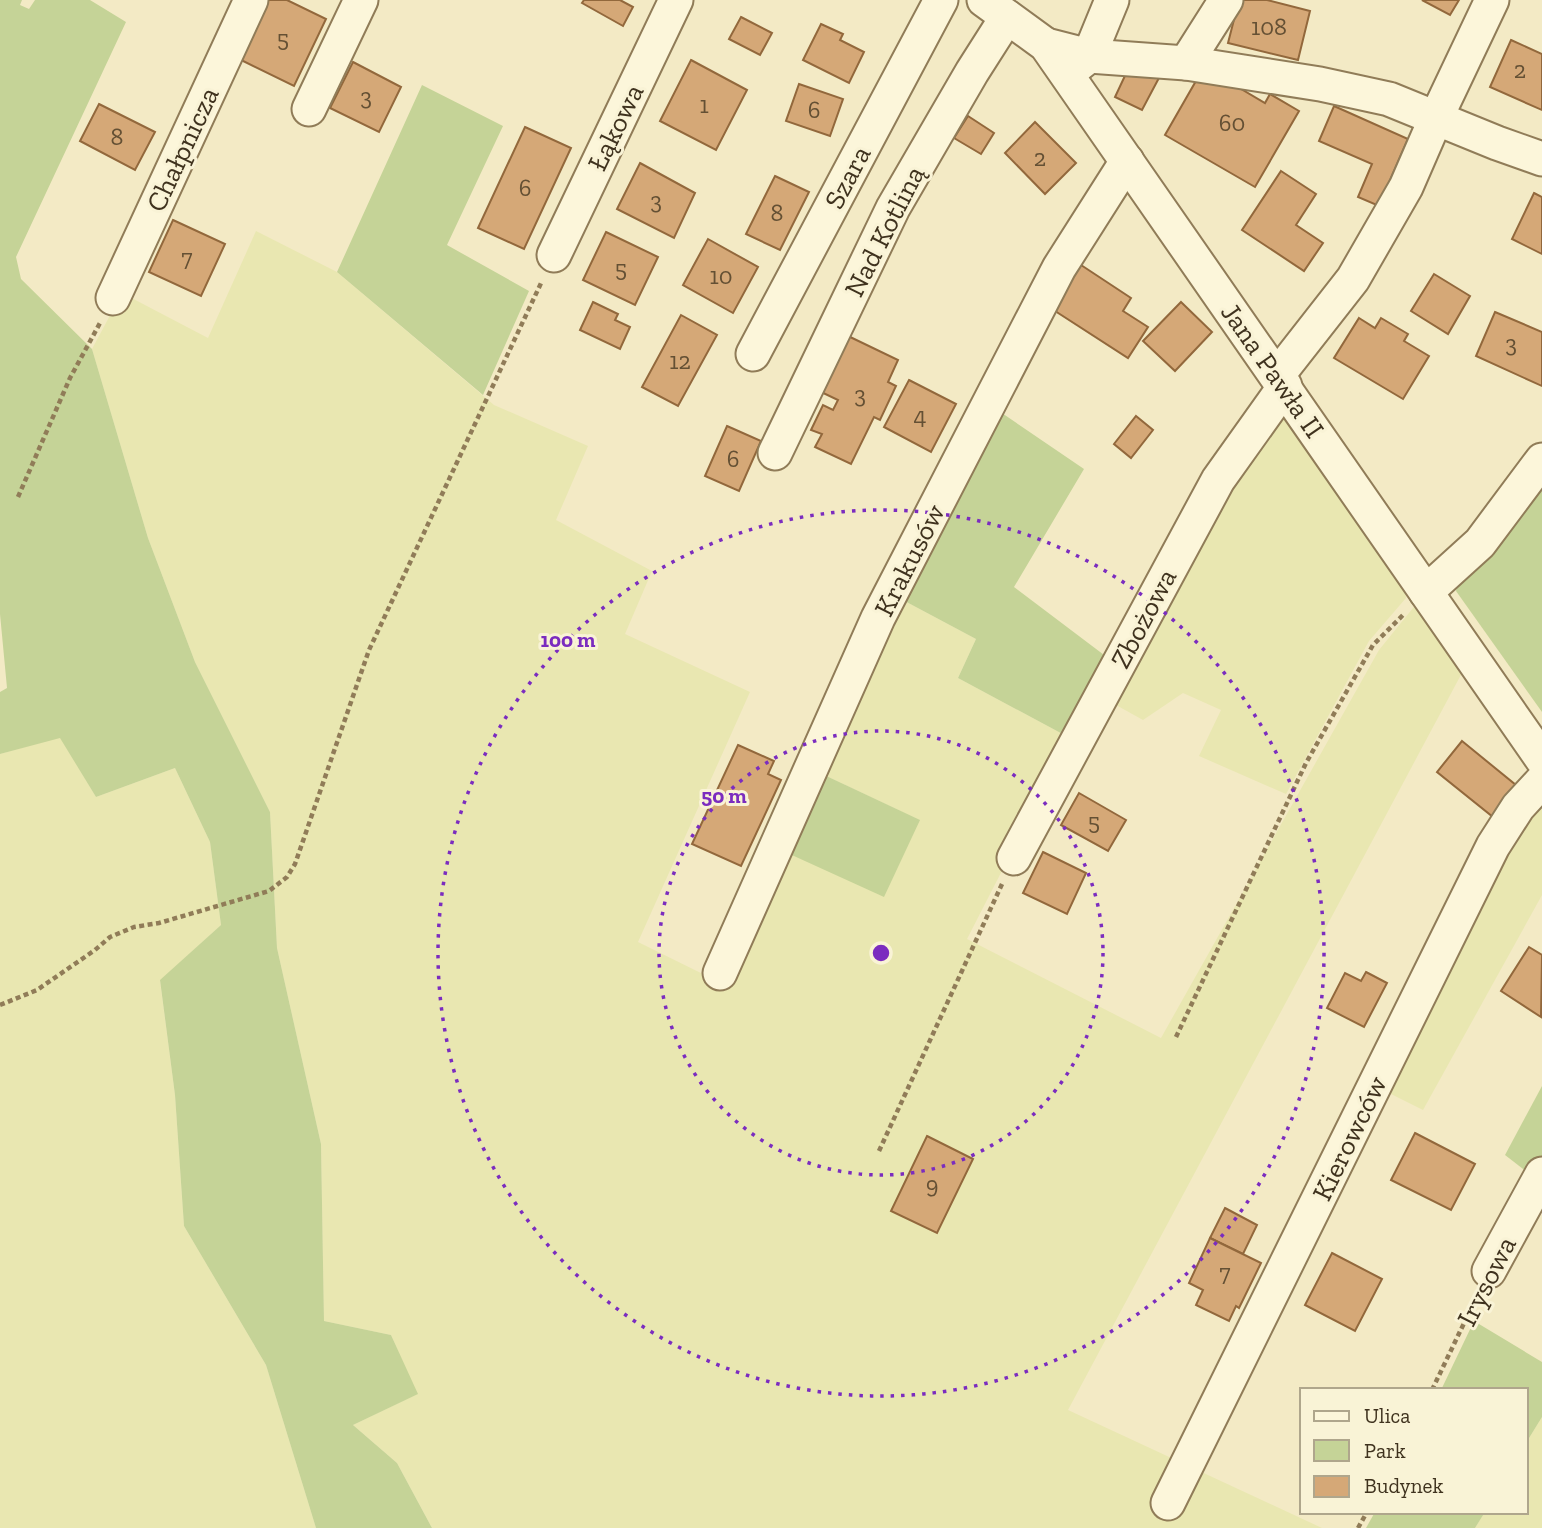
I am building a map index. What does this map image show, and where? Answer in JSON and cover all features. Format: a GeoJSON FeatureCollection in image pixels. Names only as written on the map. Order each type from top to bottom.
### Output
{"type":"FeatureCollection","features":[{"type":"Feature","properties":{"kind":"street","name":"Chałpnicza"},"geometry":{"type":"LineString","coordinates":[[113,298],[251,0]]}},
{"type":"Feature","properties":{"kind":"street"},"geometry":{"type":"LineString","coordinates":[[309,109],[360,0]]}},
{"type":"Feature","properties":{"kind":"street","name":"Łąkowa"},"geometry":{"type":"LineString","coordinates":[[554,255],[676,0]]}},
{"type":"Feature","properties":{"kind":"street","name":"Szara"},"geometry":{"type":"LineString","coordinates":[[753,354],[941,0]]}},
{"type":"Feature","properties":{"kind":"street"},"geometry":{"type":"LineString","coordinates":[[1112,0],[1078,64],[1186,63],[1320,83],[1389,99],[1542,159]]}},
{"type":"Feature","properties":{"kind":"street"},"geometry":{"type":"LineString","coordinates":[[1186,63],[1226,0]]}},
{"type":"Feature","properties":{"kind":"street","name":"Zbożowa"},"geometry":{"type":"LineString","coordinates":[[1014,858],[1218,480],[1281,381],[1353,279],[1406,187],[1492,0]]}},
{"type":"Feature","properties":{"kind":"street","name":"Jana Pawła II"},"geometry":{"type":"LineString","coordinates":[[996,8],[1046,45],[1078,64],[1127,161],[1542,759]]}},
{"type":"Feature","properties":{"kind":"street","name":"Nad Kotliną"},"geometry":{"type":"LineString","coordinates":[[775,453],[893,208],[972,72],[996,8]]}},
{"type":"Feature","properties":{"kind":"street","name":"Krakusów"},"geometry":{"type":"LineString","coordinates":[[720,973],[878,618],[1059,268],[1127,161]]}},
{"type":"Feature","properties":{"kind":"street"},"geometry":{"type":"LineString","coordinates":[[1426,592],[1480,543],[1542,460]]}},
{"type":"Feature","properties":{"kind":"street","name":"Kierowców"},"geometry":{"type":"LineString","coordinates":[[1168,1503],[1493,846],[1518,807],[1542,781]]}},
{"type":"Feature","properties":{"kind":"street","name":"Irysowa"},"geometry":{"type":"LineString","coordinates":[[1489,1271],[1542,1174]]}},
{"type":"Feature","properties":{"kind":"path"},"geometry":{"type":"LineString","coordinates":[[0,1005],[37,990],[110,937],[269,891],[286,877],[295,864],[369,650],[554,255]]}},
{"type":"Feature","properties":{"kind":"path"},"geometry":{"type":"LineString","coordinates":[[18,497],[70,378],[113,298]]}},
{"type":"Feature","properties":{"kind":"path"},"geometry":{"type":"LineString","coordinates":[[1176,1037],[1306,764],[1373,645],[1426,592]]}},
{"type":"Feature","properties":{"kind":"path"},"geometry":{"type":"LineString","coordinates":[[879,1151],[1014,858]]}},
{"type":"Feature","properties":{"kind":"path","name":"Irysowa"},"geometry":{"type":"LineString","coordinates":[[1433,1388],[1489,1271]]}},
{"type":"Feature","properties":{"kind":"shaded area"},"geometry":{"type":"Polygon","coordinates":[[[256,231],[337,272],[494,405],[588,446],[556,520],[652,571],[625,634],[750,692],[638,942],[711,978],[783,851],[919,820],[820,773],[899,598],[976,639],[958,678],[1070,738],[967,939],[1161,1038],[1379,650],[1426,592],[1471,656],[1068,1410],[1322,1528],[432,1528],[397,1463],[353,1425],[417,1394],[391,1335],[324,1321],[321,1144],[277,948],[270,812],[195,662],[148,538],[92,349],[122,293],[208,338],[256,231]]]}},
{"type":"Feature","properties":{"kind":"shaded area"},"geometry":{"type":"Polygon","coordinates":[[[1283,418],[1405,591],[1406,598],[1369,641],[1286,794],[1199,756],[1221,710],[1183,693],[1143,720],[1107,700],[1269,420],[1283,418]]]}},
{"type":"Feature","properties":{"kind":"shaded area"},"geometry":{"type":"Polygon","coordinates":[[[60,737],[96,797],[175,768],[210,842],[221,925],[160,981],[175,1095],[184,1226],[266,1365],[316,1528],[0,1528],[0,754],[60,737]]]}},
{"type":"Feature","properties":{"kind":"shaded area"},"geometry":{"type":"Polygon","coordinates":[[[1542,802],[1542,895],[1423,1110],[1379,1088],[1485,877],[1542,802]]]}},
{"type":"Feature","properties":{"kind":"shaded area"},"geometry":{"type":"Polygon","coordinates":[[[1542,1417],[1542,1528],[1475,1528],[1484,1514],[1528,1514],[1528,1440],[1542,1417]]]}},
{"type":"Feature","properties":{"kind":"green space"},"geometry":{"type":"Polygon","coordinates":[[[0,0],[22,0],[20,5],[29,9],[35,0],[90,0],[126,22],[16,257],[21,279],[92,349],[148,538],[195,662],[270,812],[277,948],[321,1144],[324,1321],[391,1335],[418,1394],[353,1425],[397,1463],[432,1528],[316,1528],[266,1365],[184,1226],[175,1095],[160,980],[221,925],[210,842],[175,768],[96,797],[60,738],[0,754],[0,692],[7,688],[0,614],[0,0]]]}},
{"type":"Feature","properties":{"kind":"green space"},"geometry":{"type":"Polygon","coordinates":[[[422,85],[503,126],[447,245],[529,291],[483,395],[337,272],[422,85]]]}},
{"type":"Feature","properties":{"kind":"green space"},"geometry":{"type":"Polygon","coordinates":[[[996,409],[1084,469],[1014,587],[1112,661],[1070,738],[958,678],[976,639],[899,598],[996,409]]]}},
{"type":"Feature","properties":{"kind":"green space"},"geometry":{"type":"Polygon","coordinates":[[[1542,473],[1542,712],[1456,591],[1458,583],[1542,473]]]}},
{"type":"Feature","properties":{"kind":"green space"},"geometry":{"type":"Polygon","coordinates":[[[820,773],[920,820],[884,897],[783,851],[820,773]]]}},
{"type":"Feature","properties":{"kind":"green space"},"geometry":{"type":"Polygon","coordinates":[[[1542,1086],[1542,1157],[1532,1176],[1505,1155],[1542,1086]]]}},
{"type":"Feature","properties":{"kind":"green space"},"geometry":{"type":"Polygon","coordinates":[[[1474,1321],[1542,1362],[1542,1417],[1528,1440],[1528,1388],[1442,1388],[1474,1321]]]}},
{"type":"Feature","properties":{"kind":"green space"},"geometry":{"type":"Polygon","coordinates":[[[1374,1514],[1484,1514],[1475,1528],[1366,1528],[1374,1514]]]}},
{"type":"Feature","properties":{"kind":"building"},"geometry":{"type":"Polygon","coordinates":[[[268,0],[287,0],[326,19],[294,86],[239,59],[268,0]]]}},
{"type":"Feature","properties":{"kind":"building"},"geometry":{"type":"Polygon","coordinates":[[[584,0],[620,0],[633,7],[623,26],[582,3],[584,0]]]}},
{"type":"Feature","properties":{"kind":"building"},"geometry":{"type":"Polygon","coordinates":[[[1239,0],[1267,0],[1310,11],[1298,60],[1228,43],[1239,0]]]}},
{"type":"Feature","properties":{"kind":"building"},"geometry":{"type":"Polygon","coordinates":[[[1422,0],[1459,0],[1450,15],[1422,0]]]}},
{"type":"Feature","properties":{"kind":"building"},"geometry":{"type":"Polygon","coordinates":[[[741,17],[772,33],[760,55],[729,39],[741,17]]]}},
{"type":"Feature","properties":{"kind":"building"},"geometry":{"type":"Polygon","coordinates":[[[821,24],[843,34],[840,40],[864,52],[849,83],[803,60],[821,24]]]}},
{"type":"Feature","properties":{"kind":"building"},"geometry":{"type":"Polygon","coordinates":[[[1511,40],[1542,54],[1542,110],[1490,87],[1511,40]]]}},
{"type":"Feature","properties":{"kind":"building"},"geometry":{"type":"Polygon","coordinates":[[[691,60],[747,90],[716,150],[660,121],[691,60]]]}},
{"type":"Feature","properties":{"kind":"building"},"geometry":{"type":"Polygon","coordinates":[[[353,62],[401,87],[379,132],[330,108],[353,62]]]}},
{"type":"Feature","properties":{"kind":"building"},"geometry":{"type":"Polygon","coordinates":[[[1130,65],[1161,74],[1142,110],[1115,97],[1130,65]]]}},
{"type":"Feature","properties":{"kind":"building"},"geometry":{"type":"Polygon","coordinates":[[[1204,67],[1265,103],[1270,94],[1299,111],[1255,187],[1165,135],[1204,67]]]}},
{"type":"Feature","properties":{"kind":"building"},"geometry":{"type":"Polygon","coordinates":[[[799,84],[843,99],[830,136],[786,121],[799,84]]]}},
{"type":"Feature","properties":{"kind":"building"},"geometry":{"type":"Polygon","coordinates":[[[99,104],[155,132],[135,170],[80,141],[99,104]]]}},
{"type":"Feature","properties":{"kind":"building"},"geometry":{"type":"Polygon","coordinates":[[[1334,106],[1408,139],[1379,206],[1358,197],[1372,164],[1319,141],[1334,106]]]}},
{"type":"Feature","properties":{"kind":"building"},"geometry":{"type":"Polygon","coordinates":[[[968,116],[994,133],[981,154],[954,138],[968,116]]]}},
{"type":"Feature","properties":{"kind":"building"},"geometry":{"type":"Polygon","coordinates":[[[1035,122],[1076,163],[1045,194],[1005,153],[1035,122]]]}},
{"type":"Feature","properties":{"kind":"building"},"geometry":{"type":"Polygon","coordinates":[[[525,127],[571,148],[524,249],[478,228],[525,127]]]}},
{"type":"Feature","properties":{"kind":"building"},"geometry":{"type":"Polygon","coordinates":[[[640,163],[695,193],[674,238],[617,209],[640,163]]]}},
{"type":"Feature","properties":{"kind":"building"},"geometry":{"type":"Polygon","coordinates":[[[1281,171],[1316,194],[1296,225],[1323,243],[1304,271],[1242,230],[1281,171]]]}},
{"type":"Feature","properties":{"kind":"building"},"geometry":{"type":"Polygon","coordinates":[[[775,176],[809,192],[780,250],[746,234],[775,176]]]}},
{"type":"Feature","properties":{"kind":"building"},"geometry":{"type":"Polygon","coordinates":[[[1534,193],[1542,197],[1542,254],[1512,239],[1534,193]]]}},
{"type":"Feature","properties":{"kind":"building"},"geometry":{"type":"Polygon","coordinates":[[[173,220],[225,244],[201,296],[149,272],[173,220]]]}},
{"type":"Feature","properties":{"kind":"building"},"geometry":{"type":"Polygon","coordinates":[[[606,232],[658,257],[635,305],[583,280],[606,232]]]}},
{"type":"Feature","properties":{"kind":"building"},"geometry":{"type":"Polygon","coordinates":[[[708,239],[758,267],[733,313],[683,285],[708,239]]]}},
{"type":"Feature","properties":{"kind":"building"},"geometry":{"type":"Polygon","coordinates":[[[1081,265],[1131,298],[1123,311],[1148,327],[1128,358],[1052,309],[1081,265]]]}},
{"type":"Feature","properties":{"kind":"building"},"geometry":{"type":"Polygon","coordinates":[[[1434,274],[1470,296],[1448,334],[1411,311],[1434,274]]]}},
{"type":"Feature","properties":{"kind":"building"},"geometry":{"type":"Polygon","coordinates":[[[593,302],[618,314],[615,320],[630,327],[620,349],[580,330],[593,302]]]}},
{"type":"Feature","properties":{"kind":"building"},"geometry":{"type":"Polygon","coordinates":[[[1181,302],[1212,332],[1175,371],[1143,341],[1181,302]]]}},
{"type":"Feature","properties":{"kind":"building"},"geometry":{"type":"Polygon","coordinates":[[[1495,312],[1542,332],[1542,386],[1476,356],[1495,312]]]}},
{"type":"Feature","properties":{"kind":"building"},"geometry":{"type":"Polygon","coordinates":[[[681,315],[717,335],[678,406],[642,387],[681,315]]]}},
{"type":"Feature","properties":{"kind":"building"},"geometry":{"type":"Polygon","coordinates":[[[1359,318],[1375,328],[1381,318],[1408,334],[1404,341],[1429,356],[1403,399],[1334,358],[1359,318]]]}},
{"type":"Feature","properties":{"kind":"building"},"geometry":{"type":"Polygon","coordinates":[[[846,335],[898,360],[888,382],[896,386],[880,420],[874,417],[851,464],[815,447],[822,434],[811,430],[823,405],[833,410],[838,400],[819,391],[846,335]]]}},
{"type":"Feature","properties":{"kind":"building"},"geometry":{"type":"Polygon","coordinates":[[[909,380],[956,404],[931,452],[884,427],[909,380]]]}},
{"type":"Feature","properties":{"kind":"building"},"geometry":{"type":"Polygon","coordinates":[[[1136,416],[1153,430],[1131,458],[1114,444],[1136,416]]]}},
{"type":"Feature","properties":{"kind":"building"},"geometry":{"type":"Polygon","coordinates":[[[727,426],[761,441],[739,491],[705,476],[727,426]]]}},
{"type":"Feature","properties":{"kind":"building"},"geometry":{"type":"Polygon","coordinates":[[[1462,741],[1522,790],[1498,821],[1437,772],[1462,741]]]}},
{"type":"Feature","properties":{"kind":"building"},"geometry":{"type":"Polygon","coordinates":[[[738,745],[774,761],[768,774],[781,780],[741,866],[692,844],[738,745]]]}},
{"type":"Feature","properties":{"kind":"building"},"geometry":{"type":"Polygon","coordinates":[[[1079,793],[1126,820],[1108,851],[1061,825],[1079,793]]]}},
{"type":"Feature","properties":{"kind":"building"},"geometry":{"type":"Polygon","coordinates":[[[1043,852],[1086,873],[1067,914],[1023,893],[1043,852]]]}},
{"type":"Feature","properties":{"kind":"building"},"geometry":{"type":"Polygon","coordinates":[[[1529,947],[1542,955],[1541,1017],[1501,991],[1529,947]]]}},
{"type":"Feature","properties":{"kind":"building"},"geometry":{"type":"Polygon","coordinates":[[[1366,972],[1387,983],[1364,1027],[1327,1008],[1345,973],[1361,981],[1366,972]]]}},
{"type":"Feature","properties":{"kind":"building"},"geometry":{"type":"Polygon","coordinates":[[[1415,1133],[1475,1164],[1451,1210],[1391,1180],[1415,1133]]]}},
{"type":"Feature","properties":{"kind":"building"},"geometry":{"type":"Polygon","coordinates":[[[927,1136],[973,1159],[937,1233],[891,1211],[927,1136]]]}},
{"type":"Feature","properties":{"kind":"building"},"geometry":{"type":"Polygon","coordinates":[[[1225,1208],[1257,1225],[1243,1254],[1210,1238],[1225,1208]]]}},
{"type":"Feature","properties":{"kind":"building"},"geometry":{"type":"Polygon","coordinates":[[[1210,1238],[1261,1263],[1239,1308],[1236,1306],[1229,1321],[1196,1305],[1203,1290],[1189,1283],[1210,1238]]]}},
{"type":"Feature","properties":{"kind":"building"},"geometry":{"type":"Polygon","coordinates":[[[1332,1253],[1382,1279],[1355,1331],[1305,1305],[1332,1253]]]}}]}
